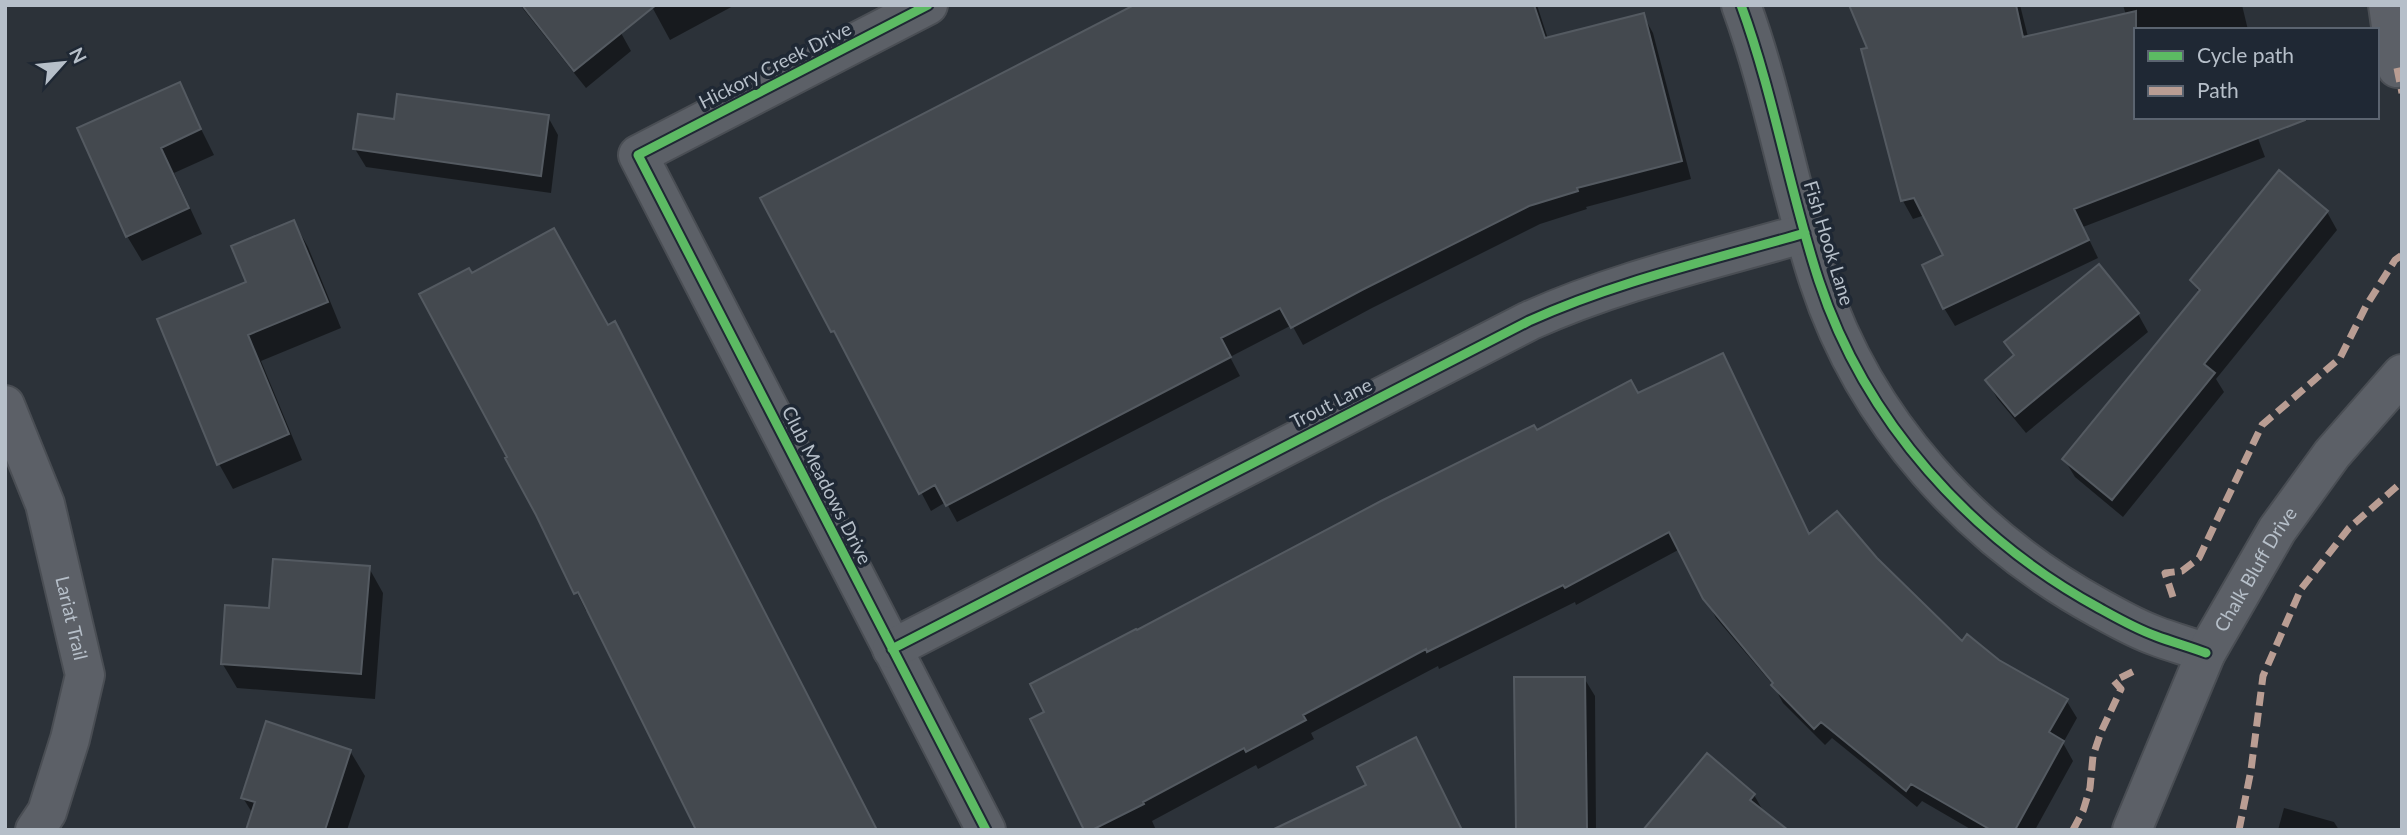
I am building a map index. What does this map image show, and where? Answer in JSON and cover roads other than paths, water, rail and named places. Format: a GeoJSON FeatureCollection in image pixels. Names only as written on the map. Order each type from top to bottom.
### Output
{"type":"FeatureCollection","features":[{"type":"Feature","properties":{"kind":"street","name":"Hickory Creek Drive"},"geometry":{"type":"LineString","coordinates":[[638,155],[928,5]]}},
{"type":"Feature","properties":{"kind":"street","name":"Fish Hook Lane"},"geometry":{"type":"LineString","coordinates":[[1741,5],[1765,77],[1819,283],[1862,376],[1889,419],[1919,460],[1954,499],[2031,566],[2073,594],[2153,635],[2206,653]]}},
{"type":"Feature","properties":{"kind":"street"},"geometry":{"type":"LineString","coordinates":[[2388,5],[2397,68]]}},
{"type":"Feature","properties":{"kind":"street","name":"Club Meadows Drive"},"geometry":{"type":"LineString","coordinates":[[638,155],[986,830]]}},
{"type":"Feature","properties":{"kind":"street","name":"Trout Lane"},"geometry":{"type":"LineString","coordinates":[[891,649],[1529,321],[1575,300],[1805,233]]}},
{"type":"Feature","properties":{"kind":"street","name":"Chalk Bluff Drive"},"geometry":{"type":"LineString","coordinates":[[2132,830],[2206,653],[2277,530],[2332,454],[2402,373]]}},
{"type":"Feature","properties":{"kind":"street","name":"Lariat Trail"},"geometry":{"type":"LineString","coordinates":[[5,405],[45,504],[85,675],[55,788],[47,812],[35,830]]}}]}
